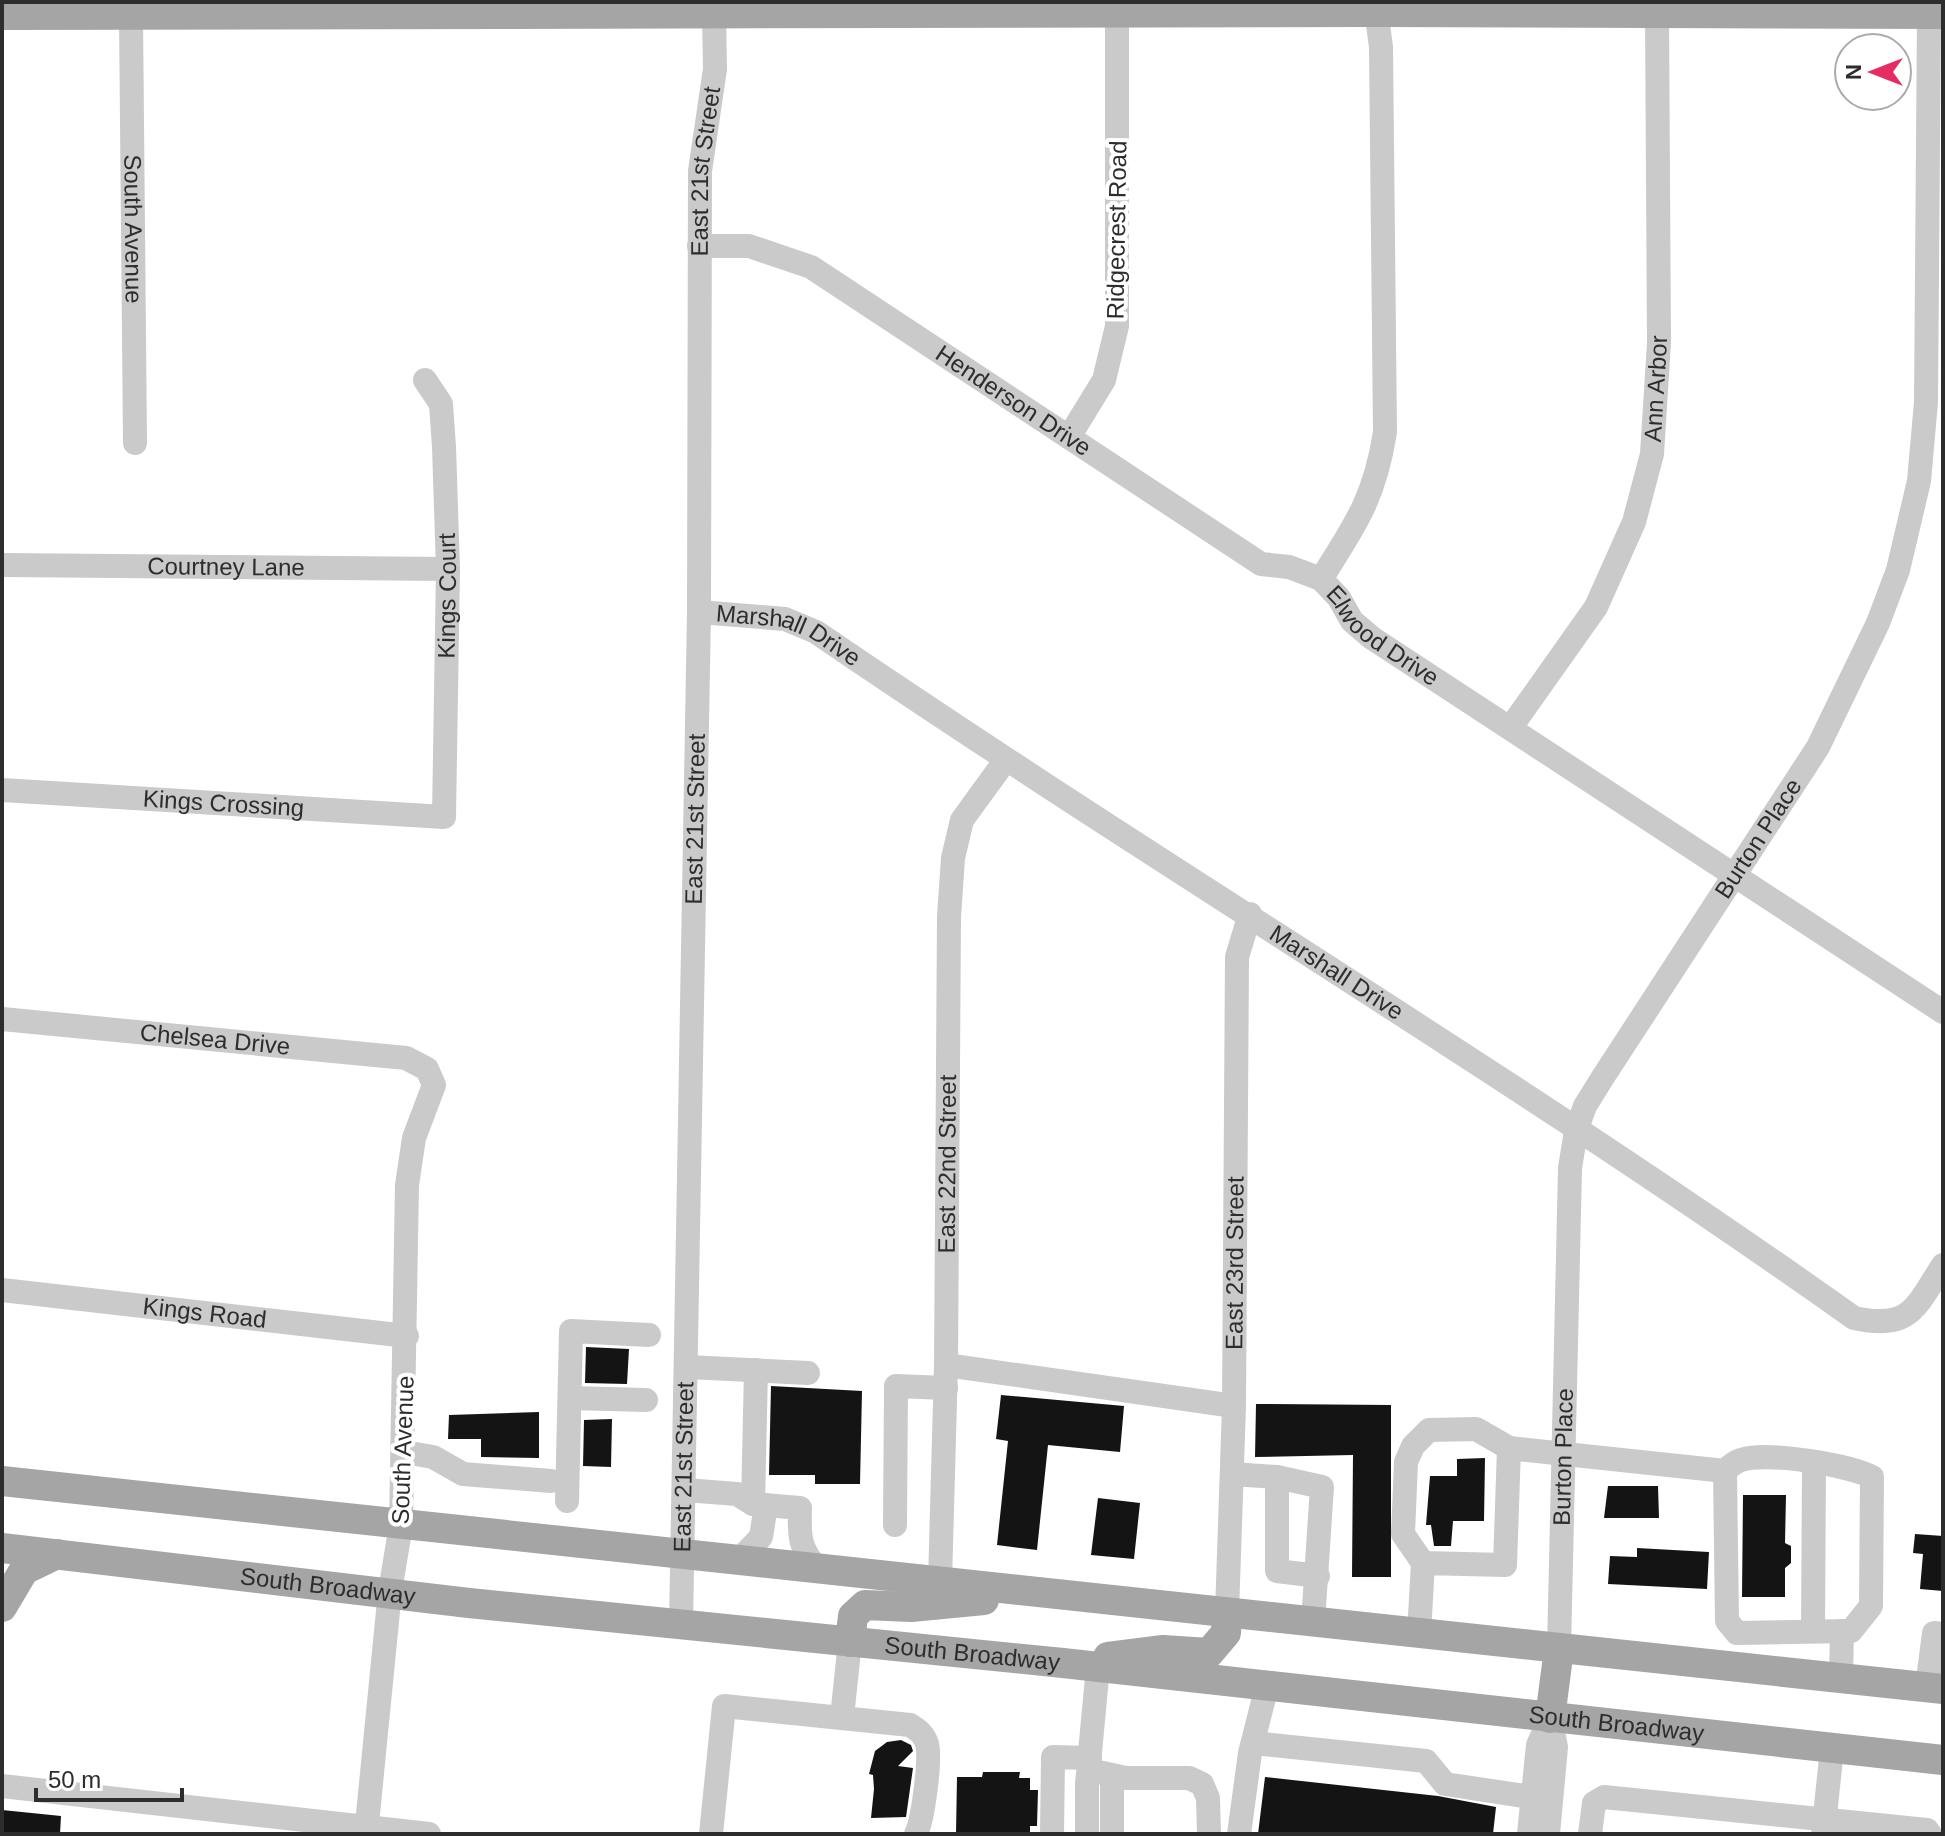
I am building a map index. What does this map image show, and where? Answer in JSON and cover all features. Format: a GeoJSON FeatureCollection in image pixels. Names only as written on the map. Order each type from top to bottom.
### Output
{"type":"FeatureCollection","features":[{"type":"Feature","properties":{"kind":"main road"},"geometry":{"type":"LineString","coordinates":[[2,15],[496,8],[714,14],[1376,7],[1513,7],[1657,13],[1724,8],[1936,14]]}},
{"type":"Feature","properties":{"kind":"main road"},"geometry":{"type":"LineString","coordinates":[[2,1481],[1935,1688]]}},
{"type":"Feature","properties":{"kind":"main road","name":"South Broadway"},"geometry":{"type":"LineString","coordinates":[[2,1548],[681,1625],[1063,1663],[1943,1760]]}},
{"type":"Feature","properties":{"kind":"main road"},"geometry":{"type":"LineString","coordinates":[[2,1607],[24,1570],[57,1554]]}},
{"type":"Feature","properties":{"kind":"main road"},"geometry":{"type":"LineString","coordinates":[[850,1642],[853,1616],[865,1605],[911,1607],[1050,1594]]}},
{"type":"Feature","properties":{"kind":"main road"},"geometry":{"type":"LineString","coordinates":[[1063,1663],[1163,1650],[1209,1653],[1226,1633],[1227,1613]]}},
{"type":"Feature","properties":{"kind":"main road"},"geometry":{"type":"LineString","coordinates":[[1550,1718],[1559,1649]]}},
{"type":"Feature","properties":{"kind":"street","name":"Elwood Drive"},"geometry":{"type":"LineString","coordinates":[[1376,7],[1381,47],[1385,432],[1378,477],[1358,522],[1321,579],[1339,598],[1352,621],[1372,638],[1943,1012]]}},
{"type":"Feature","properties":{"kind":"street","name":"Ridgecrest Road"},"geometry":{"type":"LineString","coordinates":[[1069,437],[1104,380],[1117,326],[1100,9]]}},
{"type":"Feature","properties":{"kind":"street","name":"Ann Arbor"},"geometry":{"type":"LineString","coordinates":[[1511,727],[1596,607],[1634,522],[1652,454],[1659,343],[1657,13]]}},
{"type":"Feature","properties":{"kind":"street","name":"East 21st Street"},"geometry":{"type":"LineString","coordinates":[[681,1625],[688,1367],[699,612],[700,171],[715,69],[714,14]]}},
{"type":"Feature","properties":{"kind":"street","name":"Burton Place"},"geometry":{"type":"LineString","coordinates":[[1559,1649],[1570,1168],[1576,1131],[1585,1106],[1818,747],[1872,637],[1898,570],[1919,481],[1926,402],[1936,14]]}},
{"type":"Feature","properties":{"kind":"street","name":"South Avenue"},"geometry":{"type":"LineString","coordinates":[[131,15],[135,443]]}},
{"type":"Feature","properties":{"kind":"street","name":"Henderson Drive"},"geometry":{"type":"LineString","coordinates":[[699,246],[749,246],[811,267],[1261,564],[1289,567],[1321,579]]}},
{"type":"Feature","properties":{"kind":"street","name":"Kings Court"},"geometry":{"type":"LineString","coordinates":[[425,380],[441,404],[448,569],[444,817]]}},
{"type":"Feature","properties":{"kind":"street","name":"Courtney Lane"},"geometry":{"type":"LineString","coordinates":[[2,565],[448,569]]}},
{"type":"Feature","properties":{"kind":"street","name":"Marshall Drive"},"geometry":{"type":"LineString","coordinates":[[699,612],[785,619],[816,632],[1005,761],[1250,914],[1854,1318],[1892,1323],[1915,1309],[1943,1265]]}},
{"type":"Feature","properties":{"kind":"street","name":"East 22nd Street"},"geometry":{"type":"LineString","coordinates":[[940,1582],[946,1377],[949,917],[953,858],[962,820],[1005,761]]}},
{"type":"Feature","properties":{"kind":"street","name":"Kings Crossing"},"geometry":{"type":"LineString","coordinates":[[2,790],[444,817]]}},
{"type":"Feature","properties":{"kind":"street","name":"East 23rd Street"},"geometry":{"type":"LineString","coordinates":[[1227,1613],[1234,1406],[1237,957],[1250,914]]}},
{"type":"Feature","properties":{"kind":"street","name":"Chelsea Drive"},"geometry":{"type":"LineString","coordinates":[[2,1019],[406,1058],[427,1069]]}},
{"type":"Feature","properties":{"kind":"street","name":"South Avenue"},"geometry":{"type":"LineString","coordinates":[[366,1831],[390,1591],[401,1525],[407,1336],[407,1185],[414,1138],[434,1085],[427,1069]]}},
{"type":"Feature","properties":{"kind":"street","name":"Kings Road"},"geometry":{"type":"LineString","coordinates":[[2,1290],[407,1336]]}},
{"type":"Feature","properties":{"kind":"street"},"geometry":{"type":"LineString","coordinates":[[567,1501],[571,1331],[649,1335]]}},
{"type":"Feature","properties":{"kind":"street"},"geometry":{"type":"LineString","coordinates":[[688,1367],[808,1373]]}},
{"type":"Feature","properties":{"kind":"street"},"geometry":{"type":"LineString","coordinates":[[738,1561],[761,1537],[756,1370]]}},
{"type":"Feature","properties":{"kind":"street"},"geometry":{"type":"LineString","coordinates":[[895,1525],[896,1386],[946,1377],[1234,1406]]}},
{"type":"Feature","properties":{"kind":"street"},"geometry":{"type":"LineString","coordinates":[[570,1398],[646,1400]]}},
{"type":"Feature","properties":{"kind":"street"},"geometry":{"type":"LineString","coordinates":[[1419,1634],[1423,1563],[1403,1534],[1406,1462],[1413,1446],[1429,1430],[1476,1429],[1509,1448],[1725,1471],[1744,1460],[1770,1458],[1856,1469],[1872,1478],[1871,1606],[1851,1631],[1737,1633]]}},
{"type":"Feature","properties":{"kind":"street"},"geometry":{"type":"LineString","coordinates":[[1423,1563],[1505,1565],[1509,1448]]}},
{"type":"Feature","properties":{"kind":"street"},"geometry":{"type":"LineString","coordinates":[[404,1452],[433,1457],[463,1474],[551,1481]]}},
{"type":"Feature","properties":{"kind":"street"},"geometry":{"type":"LineString","coordinates":[[1813,1631],[1814,1464]]}},
{"type":"Feature","properties":{"kind":"street"},"geometry":{"type":"LineString","coordinates":[[1725,1471],[1726,1619],[1737,1633],[1735,1666]]}},
{"type":"Feature","properties":{"kind":"street"},"geometry":{"type":"LineString","coordinates":[[1232,1474],[1277,1477],[1322,1487],[1313,1622]]}},
{"type":"Feature","properties":{"kind":"street"},"geometry":{"type":"LineString","coordinates":[[1277,1477],[1277,1571],[1318,1576]]}},
{"type":"Feature","properties":{"kind":"street"},"geometry":{"type":"LineString","coordinates":[[685,1490],[737,1494],[760,1504],[800,1508],[803,1552],[819,1570]]}},
{"type":"Feature","properties":{"kind":"street"},"geometry":{"type":"LineString","coordinates":[[1841,1678],[1842,1631]]}},
{"type":"Feature","properties":{"kind":"street"},"geometry":{"type":"LineString","coordinates":[[1935,1688],[1934,1633],[1943,1634]]}},
{"type":"Feature","properties":{"kind":"street"},"geometry":{"type":"LineString","coordinates":[[842,1717],[850,1642]]}},
{"type":"Feature","properties":{"kind":"street"},"geometry":{"type":"LineString","coordinates":[[1087,1834],[1097,1768],[1098,1667]]}},
{"type":"Feature","properties":{"kind":"street"},"geometry":{"type":"LineString","coordinates":[[1239,1834],[1253,1743],[1267,1686]]}},
{"type":"Feature","properties":{"kind":"street"},"geometry":{"type":"LineString","coordinates":[[711,1834],[724,1706],[910,1725],[924,1737],[928,1747],[921,1816],[916,1834]]}},
{"type":"Feature","properties":{"kind":"street"},"geometry":{"type":"LineString","coordinates":[[1529,1834],[1538,1745],[1550,1718]]}},
{"type":"Feature","properties":{"kind":"street"},"geometry":{"type":"LineString","coordinates":[[1548,1834],[1556,1747],[1550,1718]]}},
{"type":"Feature","properties":{"kind":"street"},"geometry":{"type":"LineString","coordinates":[[1253,1743],[1426,1761],[1445,1784],[1531,1797]]}},
{"type":"Feature","properties":{"kind":"street"},"geometry":{"type":"LineString","coordinates":[[1824,1827],[1832,1749]]}},
{"type":"Feature","properties":{"kind":"street"},"geometry":{"type":"LineString","coordinates":[[1052,1834],[1053,1757],[1097,1768],[1189,1778],[1202,1784],[1208,1798],[1209,1834]]}},
{"type":"Feature","properties":{"kind":"street"},"geometry":{"type":"LineString","coordinates":[[1097,1768],[1112,1834]]}},
{"type":"Feature","properties":{"kind":"street"},"geometry":{"type":"LineString","coordinates":[[2,1786],[366,1831],[429,1834]]}},
{"type":"Feature","properties":{"kind":"street"},"geometry":{"type":"LineString","coordinates":[[1590,1834],[1594,1803],[1604,1797],[1824,1827],[1927,1830],[1930,1834]]}},
{"type":"Feature","properties":{"kind":"building"},"geometry":{"type":"Polygon","coordinates":[[[586,1347],[629,1349],[627,1384],[585,1383],[586,1347]]]}},
{"type":"Feature","properties":{"kind":"building"},"geometry":{"type":"Polygon","coordinates":[[[771,1386],[862,1391],[860,1484],[815,1484],[815,1475],[769,1475],[771,1386]]]}},
{"type":"Feature","properties":{"kind":"building"},"geometry":{"type":"Polygon","coordinates":[[[1001,1395],[1124,1406],[1120,1452],[1048,1445],[1037,1550],[997,1545],[1008,1441],[996,1439],[1001,1395]]]}},
{"type":"Feature","properties":{"kind":"building"},"geometry":{"type":"Polygon","coordinates":[[[1256,1404],[1391,1405],[1391,1577],[1352,1577],[1353,1455],[1255,1457],[1256,1404]]]}},
{"type":"Feature","properties":{"kind":"building"},"geometry":{"type":"Polygon","coordinates":[[[539,1412],[539,1458],[481,1457],[481,1439],[448,1439],[449,1415],[539,1412]]]}},
{"type":"Feature","properties":{"kind":"building"},"geometry":{"type":"Polygon","coordinates":[[[612,1419],[611,1467],[583,1466],[584,1420],[612,1419]]]}},
{"type":"Feature","properties":{"kind":"building"},"geometry":{"type":"Polygon","coordinates":[[[1485,1458],[1484,1521],[1453,1521],[1451,1546],[1434,1546],[1431,1525],[1426,1525],[1430,1476],[1457,1476],[1457,1459],[1485,1458]]]}},
{"type":"Feature","properties":{"kind":"building"},"geometry":{"type":"Polygon","coordinates":[[[1608,1486],[1658,1486],[1659,1518],[1604,1518],[1608,1486]]]}},
{"type":"Feature","properties":{"kind":"building"},"geometry":{"type":"Polygon","coordinates":[[[1743,1495],[1786,1495],[1785,1543],[1791,1546],[1791,1563],[1785,1568],[1785,1597],[1742,1597],[1743,1495]]]}},
{"type":"Feature","properties":{"kind":"building"},"geometry":{"type":"Polygon","coordinates":[[[1098,1498],[1140,1503],[1134,1559],[1091,1555],[1098,1498]]]}},
{"type":"Feature","properties":{"kind":"building"},"geometry":{"type":"Polygon","coordinates":[[[1915,1534],[1943,1536],[1943,1591],[1920,1589],[1923,1554],[1913,1553],[1915,1534]]]}},
{"type":"Feature","properties":{"kind":"building"},"geometry":{"type":"Polygon","coordinates":[[[1637,1548],[1709,1552],[1707,1589],[1608,1584],[1610,1556],[1637,1557],[1637,1548]]]}},
{"type":"Feature","properties":{"kind":"building"},"geometry":{"type":"Polygon","coordinates":[[[901,1740],[911,1745],[913,1751],[898,1766],[913,1768],[906,1817],[871,1818],[874,1789],[873,1775],[869,1774],[875,1751],[887,1742],[901,1740]]]}},
{"type":"Feature","properties":{"kind":"building"},"geometry":{"type":"Polygon","coordinates":[[[983,1772],[1020,1772],[1019,1778],[1030,1778],[1030,1790],[1038,1790],[1037,1826],[1030,1826],[1030,1834],[956,1834],[957,1777],[982,1777],[983,1772]]]}},
{"type":"Feature","properties":{"kind":"building"},"geometry":{"type":"Polygon","coordinates":[[[1265,1777],[1438,1796],[1496,1807],[1493,1834],[1258,1834],[1265,1777]]]}},
{"type":"Feature","properties":{"kind":"building"},"geometry":{"type":"Polygon","coordinates":[[[2,1810],[61,1816],[60,1834],[2,1834],[2,1810]]]}}]}
